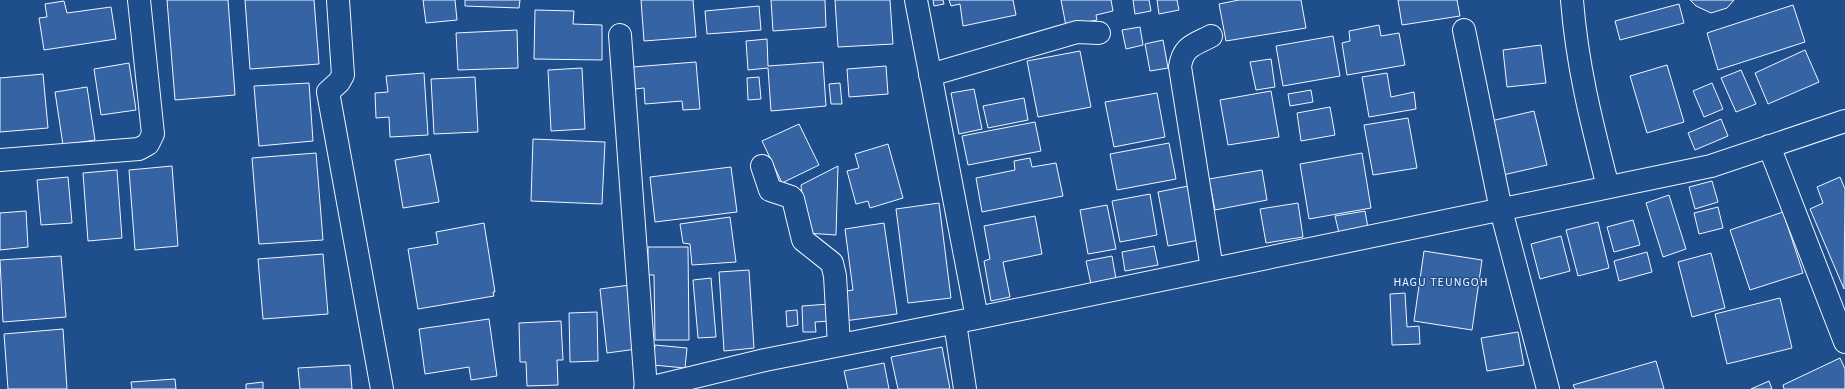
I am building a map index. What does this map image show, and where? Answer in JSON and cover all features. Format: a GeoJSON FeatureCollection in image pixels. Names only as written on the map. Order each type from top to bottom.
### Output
{"type":"FeatureCollection","features":[{"type":"Feature","properties":{"kind":"street"},"geometry":{"type":"LineString","coordinates":[[0,160],[139,149],[148,144],[153,134],[139,0]]}},
{"type":"Feature","properties":{"kind":"street"},"geometry":{"type":"LineString","coordinates":[[338,0],[343,74],[339,82],[329,90],[329,97],[382,389]]}},
{"type":"Feature","properties":{"kind":"street"},"geometry":{"type":"LineString","coordinates":[[916,0],[977,318]]}},
{"type":"Feature","properties":{"kind":"street"},"geometry":{"type":"LineString","coordinates":[[1572,0],[1575,42],[1584,94],[1608,187]]}},
{"type":"Feature","properties":{"kind":"street"},"geometry":{"type":"LineString","coordinates":[[1464,30],[1502,210],[1548,389]]}},
{"type":"Feature","properties":{"kind":"street"},"geometry":{"type":"LineString","coordinates":[[930,75],[1077,32],[1099,32]]}},
{"type":"Feature","properties":{"kind":"street"},"geometry":{"type":"LineString","coordinates":[[620,35],[646,389],[765,360],[955,323],[1711,166],[1845,121]]}},
{"type":"Feature","properties":{"kind":"street"},"geometry":{"type":"LineString","coordinates":[[1211,36],[1187,48],[1182,56],[1180,67],[1212,269]]}},
{"type":"Feature","properties":{"kind":"street"},"geometry":{"type":"LineString","coordinates":[[1769,146],[1845,342]]}},
{"type":"Feature","properties":{"kind":"street"},"geometry":{"type":"LineString","coordinates":[[762,166],[770,190],[788,195],[793,199],[803,240],[832,263],[839,345]]}},
{"type":"Feature","properties":{"kind":"street"},"geometry":{"type":"LineString","coordinates":[[955,323],[965,389]]}},
{"type":"Feature","properties":{"kind":"building"},"geometry":{"type":"Polygon","coordinates":[[[167,0],[228,0],[235,95],[175,100],[167,0]]]}},
{"type":"Feature","properties":{"kind":"building"},"geometry":{"type":"Polygon","coordinates":[[[245,0],[314,0],[319,64],[250,69],[245,0]]]}},
{"type":"Feature","properties":{"kind":"building"},"geometry":{"type":"Polygon","coordinates":[[[423,0],[455,0],[457,20],[426,23],[423,0]]]}},
{"type":"Feature","properties":{"kind":"building"},"geometry":{"type":"Polygon","coordinates":[[[465,0],[520,0],[519,8],[465,6],[465,0]]]}},
{"type":"Feature","properties":{"kind":"building"},"geometry":{"type":"Polygon","coordinates":[[[641,0],[693,0],[696,37],[644,41],[641,0]]]}},
{"type":"Feature","properties":{"kind":"building"},"geometry":{"type":"Polygon","coordinates":[[[771,0],[825,0],[826,27],[773,31],[771,0]]]}},
{"type":"Feature","properties":{"kind":"building"},"geometry":{"type":"Polygon","coordinates":[[[835,0],[890,0],[893,44],[838,47],[835,0]]]}},
{"type":"Feature","properties":{"kind":"building"},"geometry":{"type":"Polygon","coordinates":[[[933,0],[943,0],[944,4],[934,6],[933,0]]]}},
{"type":"Feature","properties":{"kind":"building"},"geometry":{"type":"Polygon","coordinates":[[[949,0],[1013,0],[1016,15],[963,26],[960,4],[951,6],[949,0]]]}},
{"type":"Feature","properties":{"kind":"building"},"geometry":{"type":"Polygon","coordinates":[[[1061,0],[1111,0],[1113,11],[1096,15],[1097,20],[1066,26],[1061,0]]]}},
{"type":"Feature","properties":{"kind":"building"},"geometry":{"type":"Polygon","coordinates":[[[1133,0],[1149,0],[1151,11],[1135,14],[1133,0]]]}},
{"type":"Feature","properties":{"kind":"building"},"geometry":{"type":"Polygon","coordinates":[[[1157,0],[1177,0],[1179,10],[1159,14],[1157,0]]]}},
{"type":"Feature","properties":{"kind":"building"},"geometry":{"type":"Polygon","coordinates":[[[1239,0],[1301,0],[1306,28],[1226,41],[1219,4],[1239,0]]]}},
{"type":"Feature","properties":{"kind":"building"},"geometry":{"type":"Polygon","coordinates":[[[1398,0],[1457,0],[1460,16],[1402,25],[1398,0]]]}},
{"type":"Feature","properties":{"kind":"building"},"geometry":{"type":"Polygon","coordinates":[[[1690,0],[1734,0],[1727,8],[1711,13],[1696,6],[1690,0]]]}},
{"type":"Feature","properties":{"kind":"building"},"geometry":{"type":"Polygon","coordinates":[[[64,1],[67,13],[111,7],[116,39],[44,50],[39,18],[47,17],[45,4],[64,1]]]}},
{"type":"Feature","properties":{"kind":"building"},"geometry":{"type":"Polygon","coordinates":[[[1679,4],[1684,23],[1620,40],[1615,21],[1679,4]]]}},
{"type":"Feature","properties":{"kind":"building"},"geometry":{"type":"Polygon","coordinates":[[[1793,5],[1805,42],[1718,70],[1707,33],[1793,5]]]}},
{"type":"Feature","properties":{"kind":"building"},"geometry":{"type":"Polygon","coordinates":[[[759,6],[761,30],[707,34],[705,11],[759,6]]]}},
{"type":"Feature","properties":{"kind":"building"},"geometry":{"type":"Polygon","coordinates":[[[535,10],[574,11],[573,24],[602,25],[602,60],[534,59],[535,10]]]}},
{"type":"Feature","properties":{"kind":"building"},"geometry":{"type":"Polygon","coordinates":[[[1379,25],[1381,36],[1399,33],[1405,65],[1347,75],[1342,43],[1350,41],[1349,31],[1379,25]]]}},
{"type":"Feature","properties":{"kind":"building"},"geometry":{"type":"Polygon","coordinates":[[[1140,27],[1143,45],[1126,49],[1122,30],[1140,27]]]}},
{"type":"Feature","properties":{"kind":"building"},"geometry":{"type":"Polygon","coordinates":[[[517,30],[518,68],[458,70],[456,33],[517,30]]]}},
{"type":"Feature","properties":{"kind":"building"},"geometry":{"type":"Polygon","coordinates":[[[1333,36],[1340,76],[1283,86],[1276,46],[1333,36]]]}},
{"type":"Feature","properties":{"kind":"building"},"geometry":{"type":"Polygon","coordinates":[[[767,39],[768,66],[823,62],[826,106],[771,111],[768,68],[748,70],[746,41],[767,39]]]}},
{"type":"Feature","properties":{"kind":"building"},"geometry":{"type":"Polygon","coordinates":[[[1163,40],[1168,68],[1150,71],[1145,44],[1163,40]]]}},
{"type":"Feature","properties":{"kind":"building"},"geometry":{"type":"Polygon","coordinates":[[[1541,45],[1546,83],[1507,87],[1503,50],[1541,45]]]}},
{"type":"Feature","properties":{"kind":"building"},"geometry":{"type":"Polygon","coordinates":[[[1805,50],[1819,82],[1768,104],[1755,73],[1805,50]]]}},
{"type":"Feature","properties":{"kind":"building"},"geometry":{"type":"Polygon","coordinates":[[[1080,51],[1091,107],[1038,117],[1027,61],[1080,51]]]}},
{"type":"Feature","properties":{"kind":"building"},"geometry":{"type":"Polygon","coordinates":[[[1271,59],[1275,87],[1256,90],[1250,62],[1271,59]]]}},
{"type":"Feature","properties":{"kind":"building"},"geometry":{"type":"Polygon","coordinates":[[[696,62],[700,109],[683,110],[682,101],[645,104],[644,88],[635,89],[633,67],[696,62]]]}},
{"type":"Feature","properties":{"kind":"building"},"geometry":{"type":"Polygon","coordinates":[[[129,63],[136,110],[101,115],[94,69],[129,63]]]}},
{"type":"Feature","properties":{"kind":"building"},"geometry":{"type":"Polygon","coordinates":[[[1667,65],[1684,122],[1647,133],[1630,76],[1667,65]]]}},
{"type":"Feature","properties":{"kind":"building"},"geometry":{"type":"Polygon","coordinates":[[[886,66],[888,94],[849,97],[847,69],[886,66]]]}},
{"type":"Feature","properties":{"kind":"building"},"geometry":{"type":"Polygon","coordinates":[[[582,68],[585,129],[551,131],[548,70],[582,68]]]}},
{"type":"Feature","properties":{"kind":"building"},"geometry":{"type":"Polygon","coordinates":[[[1741,70],[1756,104],[1736,112],[1721,78],[1741,70]]]}},
{"type":"Feature","properties":{"kind":"building"},"geometry":{"type":"Polygon","coordinates":[[[424,73],[428,135],[390,137],[389,117],[376,118],[375,93],[388,92],[386,76],[424,73]]]}},
{"type":"Feature","properties":{"kind":"building"},"geometry":{"type":"Polygon","coordinates":[[[1387,73],[1391,97],[1414,92],[1416,109],[1369,117],[1362,77],[1387,73]]]}},
{"type":"Feature","properties":{"kind":"building"},"geometry":{"type":"Polygon","coordinates":[[[43,74],[48,128],[0,132],[0,78],[43,74]]]}},
{"type":"Feature","properties":{"kind":"building"},"geometry":{"type":"Polygon","coordinates":[[[475,77],[478,132],[434,134],[431,79],[475,77]]]}},
{"type":"Feature","properties":{"kind":"building"},"geometry":{"type":"Polygon","coordinates":[[[759,77],[761,99],[748,100],[747,78],[759,77]]]}},
{"type":"Feature","properties":{"kind":"building"},"geometry":{"type":"Polygon","coordinates":[[[309,83],[313,141],[259,146],[254,86],[309,83]]]}},
{"type":"Feature","properties":{"kind":"building"},"geometry":{"type":"Polygon","coordinates":[[[840,83],[842,104],[831,104],[829,84],[840,83]]]}},
{"type":"Feature","properties":{"kind":"building"},"geometry":{"type":"Polygon","coordinates":[[[1712,83],[1723,109],[1704,117],[1693,91],[1712,83]]]}},
{"type":"Feature","properties":{"kind":"building"},"geometry":{"type":"Polygon","coordinates":[[[87,87],[95,140],[63,145],[55,92],[87,87]]]}},
{"type":"Feature","properties":{"kind":"building"},"geometry":{"type":"Polygon","coordinates":[[[974,89],[982,129],[959,134],[951,93],[974,89]]]}},
{"type":"Feature","properties":{"kind":"building"},"geometry":{"type":"Polygon","coordinates":[[[1311,90],[1313,102],[1290,106],[1288,94],[1311,90]]]}},
{"type":"Feature","properties":{"kind":"building"},"geometry":{"type":"Polygon","coordinates":[[[1271,91],[1279,137],[1228,145],[1220,100],[1271,91]]]}},
{"type":"Feature","properties":{"kind":"building"},"geometry":{"type":"Polygon","coordinates":[[[1157,93],[1165,137],[1114,147],[1105,102],[1157,93]]]}},
{"type":"Feature","properties":{"kind":"building"},"geometry":{"type":"Polygon","coordinates":[[[1024,98],[1028,120],[988,128],[983,106],[1024,98]]]}},
{"type":"Feature","properties":{"kind":"building"},"geometry":{"type":"Polygon","coordinates":[[[1330,107],[1335,135],[1301,141],[1297,113],[1330,107]]]}},
{"type":"Feature","properties":{"kind":"building"},"geometry":{"type":"Polygon","coordinates":[[[1534,111],[1547,165],[1503,175],[1491,121],[1534,111]]]}},
{"type":"Feature","properties":{"kind":"building"},"geometry":{"type":"Polygon","coordinates":[[[1408,118],[1417,168],[1373,175],[1364,125],[1408,118]]]}},
{"type":"Feature","properties":{"kind":"building"},"geometry":{"type":"Polygon","coordinates":[[[1721,119],[1728,136],[1695,150],[1688,133],[1721,119]]]}},
{"type":"Feature","properties":{"kind":"building"},"geometry":{"type":"Polygon","coordinates":[[[1035,122],[1041,151],[968,165],[962,136],[1035,122]]]}},
{"type":"Feature","properties":{"kind":"building"},"geometry":{"type":"Polygon","coordinates":[[[799,124],[819,165],[782,183],[762,141],[799,124]]]}},
{"type":"Feature","properties":{"kind":"building"},"geometry":{"type":"Polygon","coordinates":[[[533,139],[605,142],[602,204],[531,201],[533,139]]]}},
{"type":"Feature","properties":{"kind":"building"},"geometry":{"type":"Polygon","coordinates":[[[1169,143],[1176,179],[1117,190],[1110,154],[1169,143]]]}},
{"type":"Feature","properties":{"kind":"building"},"geometry":{"type":"Polygon","coordinates":[[[888,144],[903,198],[870,208],[868,201],[856,204],[847,171],[859,168],[855,154],[888,144]]]}},
{"type":"Feature","properties":{"kind":"building"},"geometry":{"type":"Polygon","coordinates":[[[316,153],[323,240],[259,244],[252,158],[316,153]]]}},
{"type":"Feature","properties":{"kind":"building"},"geometry":{"type":"Polygon","coordinates":[[[1362,153],[1371,208],[1309,219],[1300,164],[1362,153]]]}},
{"type":"Feature","properties":{"kind":"building"},"geometry":{"type":"Polygon","coordinates":[[[430,154],[439,202],[403,208],[395,160],[430,154]]]}},
{"type":"Feature","properties":{"kind":"building"},"geometry":{"type":"Polygon","coordinates":[[[1030,158],[1032,167],[1056,163],[1063,196],[982,212],[976,178],[1015,170],[1014,161],[1030,158]]]}},
{"type":"Feature","properties":{"kind":"building"},"geometry":{"type":"Polygon","coordinates":[[[172,166],[178,246],[135,250],[129,170],[172,166]]]}},
{"type":"Feature","properties":{"kind":"building"},"geometry":{"type":"Polygon","coordinates":[[[838,166],[836,235],[806,233],[801,185],[838,166]]]}},
{"type":"Feature","properties":{"kind":"building"},"geometry":{"type":"Polygon","coordinates":[[[731,167],[737,212],[655,222],[650,177],[731,167]]]}},
{"type":"Feature","properties":{"kind":"building"},"geometry":{"type":"Polygon","coordinates":[[[117,170],[122,238],[88,241],[83,173],[117,170]]]}},
{"type":"Feature","properties":{"kind":"building"},"geometry":{"type":"Polygon","coordinates":[[[1262,170],[1267,200],[1215,210],[1209,179],[1262,170]]]}},
{"type":"Feature","properties":{"kind":"building"},"geometry":{"type":"Polygon","coordinates":[[[68,177],[72,223],[41,225],[37,180],[68,177]]]}},
{"type":"Feature","properties":{"kind":"building"},"geometry":{"type":"Polygon","coordinates":[[[1840,177],[1845,189],[1844,289],[1810,209],[1823,203],[1817,187],[1840,177]]]}},
{"type":"Feature","properties":{"kind":"building"},"geometry":{"type":"Polygon","coordinates":[[[1712,181],[1718,202],[1695,209],[1689,187],[1712,181]]]}},
{"type":"Feature","properties":{"kind":"building"},"geometry":{"type":"Polygon","coordinates":[[[1188,186],[1199,240],[1168,246],[1158,192],[1188,186]]]}},
{"type":"Feature","properties":{"kind":"building"},"geometry":{"type":"Polygon","coordinates":[[[1150,194],[1157,235],[1120,242],[1112,201],[1150,194]]]}},
{"type":"Feature","properties":{"kind":"building"},"geometry":{"type":"Polygon","coordinates":[[[1669,195],[1686,249],[1663,257],[1646,203],[1669,195]]]}},
{"type":"Feature","properties":{"kind":"building"},"geometry":{"type":"Polygon","coordinates":[[[939,203],[951,298],[908,303],[896,209],[939,203]]]}},
{"type":"Feature","properties":{"kind":"building"},"geometry":{"type":"Polygon","coordinates":[[[1298,203],[1303,237],[1266,243],[1260,209],[1298,203]]]}},
{"type":"Feature","properties":{"kind":"building"},"geometry":{"type":"Polygon","coordinates":[[[1107,205],[1116,249],[1088,254],[1080,210],[1107,205]]]}},
{"type":"Feature","properties":{"kind":"building"},"geometry":{"type":"Polygon","coordinates":[[[1718,207],[1723,228],[1699,234],[1694,213],[1718,207]]]}},
{"type":"Feature","properties":{"kind":"building"},"geometry":{"type":"Polygon","coordinates":[[[26,211],[28,247],[0,250],[0,213],[26,211]]]}},
{"type":"Feature","properties":{"kind":"building"},"geometry":{"type":"Polygon","coordinates":[[[1365,211],[1368,228],[1339,233],[1335,216],[1365,211]]]}},
{"type":"Feature","properties":{"kind":"building"},"geometry":{"type":"Polygon","coordinates":[[[1783,212],[1803,273],[1750,290],[1730,230],[1783,212]]]}},
{"type":"Feature","properties":{"kind":"building"},"geometry":{"type":"Polygon","coordinates":[[[1035,216],[1042,254],[1003,262],[1010,297],[991,301],[984,261],[990,259],[984,226],[1035,216]]]}},
{"type":"Feature","properties":{"kind":"building"},"geometry":{"type":"Polygon","coordinates":[[[730,217],[736,262],[692,265],[690,244],[683,243],[680,224],[730,217]]]}},
{"type":"Feature","properties":{"kind":"building"},"geometry":{"type":"Polygon","coordinates":[[[1633,220],[1640,245],[1614,252],[1607,227],[1633,220]]]}},
{"type":"Feature","properties":{"kind":"building"},"geometry":{"type":"Polygon","coordinates":[[[1598,222],[1609,268],[1578,276],[1566,230],[1598,222]]]}},
{"type":"Feature","properties":{"kind":"building"},"geometry":{"type":"Polygon","coordinates":[[[484,223],[495,292],[493,292],[494,296],[418,309],[408,249],[438,244],[436,232],[484,223]]]}},
{"type":"Feature","properties":{"kind":"building"},"geometry":{"type":"Polygon","coordinates":[[[884,223],[897,314],[844,321],[840,292],[853,290],[845,229],[884,223]]]}},
{"type":"Feature","properties":{"kind":"building"},"geometry":{"type":"Polygon","coordinates":[[[1561,236],[1570,271],[1540,279],[1531,244],[1561,236]]]}},
{"type":"Feature","properties":{"kind":"building"},"geometry":{"type":"Polygon","coordinates":[[[1154,246],[1158,265],[1125,271],[1122,252],[1154,246]]]}},
{"type":"Feature","properties":{"kind":"building"},"geometry":{"type":"Polygon","coordinates":[[[648,247],[688,247],[689,340],[655,340],[654,275],[648,275],[648,247]]]}},
{"type":"Feature","properties":{"kind":"building"},"geometry":{"type":"Polygon","coordinates":[[[1424,251],[1482,260],[1472,330],[1414,321],[1424,251]]]}},
{"type":"Feature","properties":{"kind":"building"},"geometry":{"type":"Polygon","coordinates":[[[1647,252],[1652,272],[1619,281],[1614,261],[1647,252]]]}},
{"type":"Feature","properties":{"kind":"building"},"geometry":{"type":"Polygon","coordinates":[[[1711,253],[1725,308],[1692,317],[1678,262],[1711,253]]]}},
{"type":"Feature","properties":{"kind":"building"},"geometry":{"type":"Polygon","coordinates":[[[323,254],[328,314],[263,319],[258,259],[323,254]]]}},
{"type":"Feature","properties":{"kind":"building"},"geometry":{"type":"Polygon","coordinates":[[[61,256],[66,317],[3,322],[0,260],[61,256]]]}},
{"type":"Feature","properties":{"kind":"building"},"geometry":{"type":"Polygon","coordinates":[[[1112,256],[1116,279],[1091,284],[1086,261],[1112,256]]]}},
{"type":"Feature","properties":{"kind":"building"},"geometry":{"type":"Polygon","coordinates":[[[749,270],[754,348],[724,351],[719,272],[749,270]]]}},
{"type":"Feature","properties":{"kind":"building"},"geometry":{"type":"Polygon","coordinates":[[[711,278],[716,337],[698,338],[693,280],[711,278]]]}},
{"type":"Feature","properties":{"kind":"building"},"geometry":{"type":"Polygon","coordinates":[[[630,285],[637,349],[607,353],[600,289],[630,285]]]}},
{"type":"Feature","properties":{"kind":"building"},"geometry":{"type":"Polygon","coordinates":[[[1405,293],[1407,327],[1419,326],[1420,344],[1392,345],[1390,294],[1405,293]]]}},
{"type":"Feature","properties":{"kind":"building"},"geometry":{"type":"Polygon","coordinates":[[[1780,298],[1792,348],[1727,364],[1715,314],[1780,298]]]}},
{"type":"Feature","properties":{"kind":"building"},"geometry":{"type":"Polygon","coordinates":[[[829,304],[830,321],[815,322],[816,332],[803,332],[802,306],[829,304]]]}},
{"type":"Feature","properties":{"kind":"building"},"geometry":{"type":"Polygon","coordinates":[[[797,310],[798,325],[787,327],[786,311],[797,310]]]}},
{"type":"Feature","properties":{"kind":"building"},"geometry":{"type":"Polygon","coordinates":[[[597,312],[598,361],[570,362],[569,313],[597,312]]]}},
{"type":"Feature","properties":{"kind":"building"},"geometry":{"type":"Polygon","coordinates":[[[489,319],[497,376],[471,380],[469,367],[425,374],[419,329],[489,319]]]}},
{"type":"Feature","properties":{"kind":"building"},"geometry":{"type":"Polygon","coordinates":[[[561,321],[563,360],[557,360],[558,385],[527,386],[526,362],[520,362],[519,323],[561,321]]]}},
{"type":"Feature","properties":{"kind":"building"},"geometry":{"type":"Polygon","coordinates":[[[63,329],[67,389],[8,389],[4,334],[63,329]]]}},
{"type":"Feature","properties":{"kind":"building"},"geometry":{"type":"Polygon","coordinates":[[[1518,332],[1524,365],[1487,371],[1481,338],[1518,332]]]}},
{"type":"Feature","properties":{"kind":"building"},"geometry":{"type":"Polygon","coordinates":[[[655,345],[687,348],[685,368],[653,365],[655,345]]]}},
{"type":"Feature","properties":{"kind":"building"},"geometry":{"type":"Polygon","coordinates":[[[942,347],[950,389],[898,389],[891,357],[942,347]]]}},
{"type":"Feature","properties":{"kind":"building"},"geometry":{"type":"Polygon","coordinates":[[[1840,358],[1845,369],[1845,389],[1784,389],[1783,385],[1840,358]]]}},
{"type":"Feature","properties":{"kind":"building"},"geometry":{"type":"Polygon","coordinates":[[[1656,361],[1664,389],[1575,389],[1573,385],[1656,361]]]}},
{"type":"Feature","properties":{"kind":"building"},"geometry":{"type":"Polygon","coordinates":[[[884,363],[889,389],[848,389],[844,371],[884,363]]]}},
{"type":"Feature","properties":{"kind":"building"},"geometry":{"type":"Polygon","coordinates":[[[350,365],[352,389],[300,389],[298,368],[350,365]]]}},
{"type":"Feature","properties":{"kind":"building"},"geometry":{"type":"Polygon","coordinates":[[[175,379],[176,389],[132,389],[131,382],[175,379]]]}},
{"type":"Feature","properties":{"kind":"building"},"geometry":{"type":"Polygon","coordinates":[[[1769,381],[1772,389],[1751,389],[1769,381]]]}},
{"type":"Feature","properties":{"kind":"building"},"geometry":{"type":"Polygon","coordinates":[[[263,382],[263,389],[246,389],[246,384],[263,382]]]}},
{"type":"Feature","properties":{"kind":"district","name":"HAGU TEUNGOH"},"geometry":{"type":"Point","coordinates":[1441,282]}}]}
